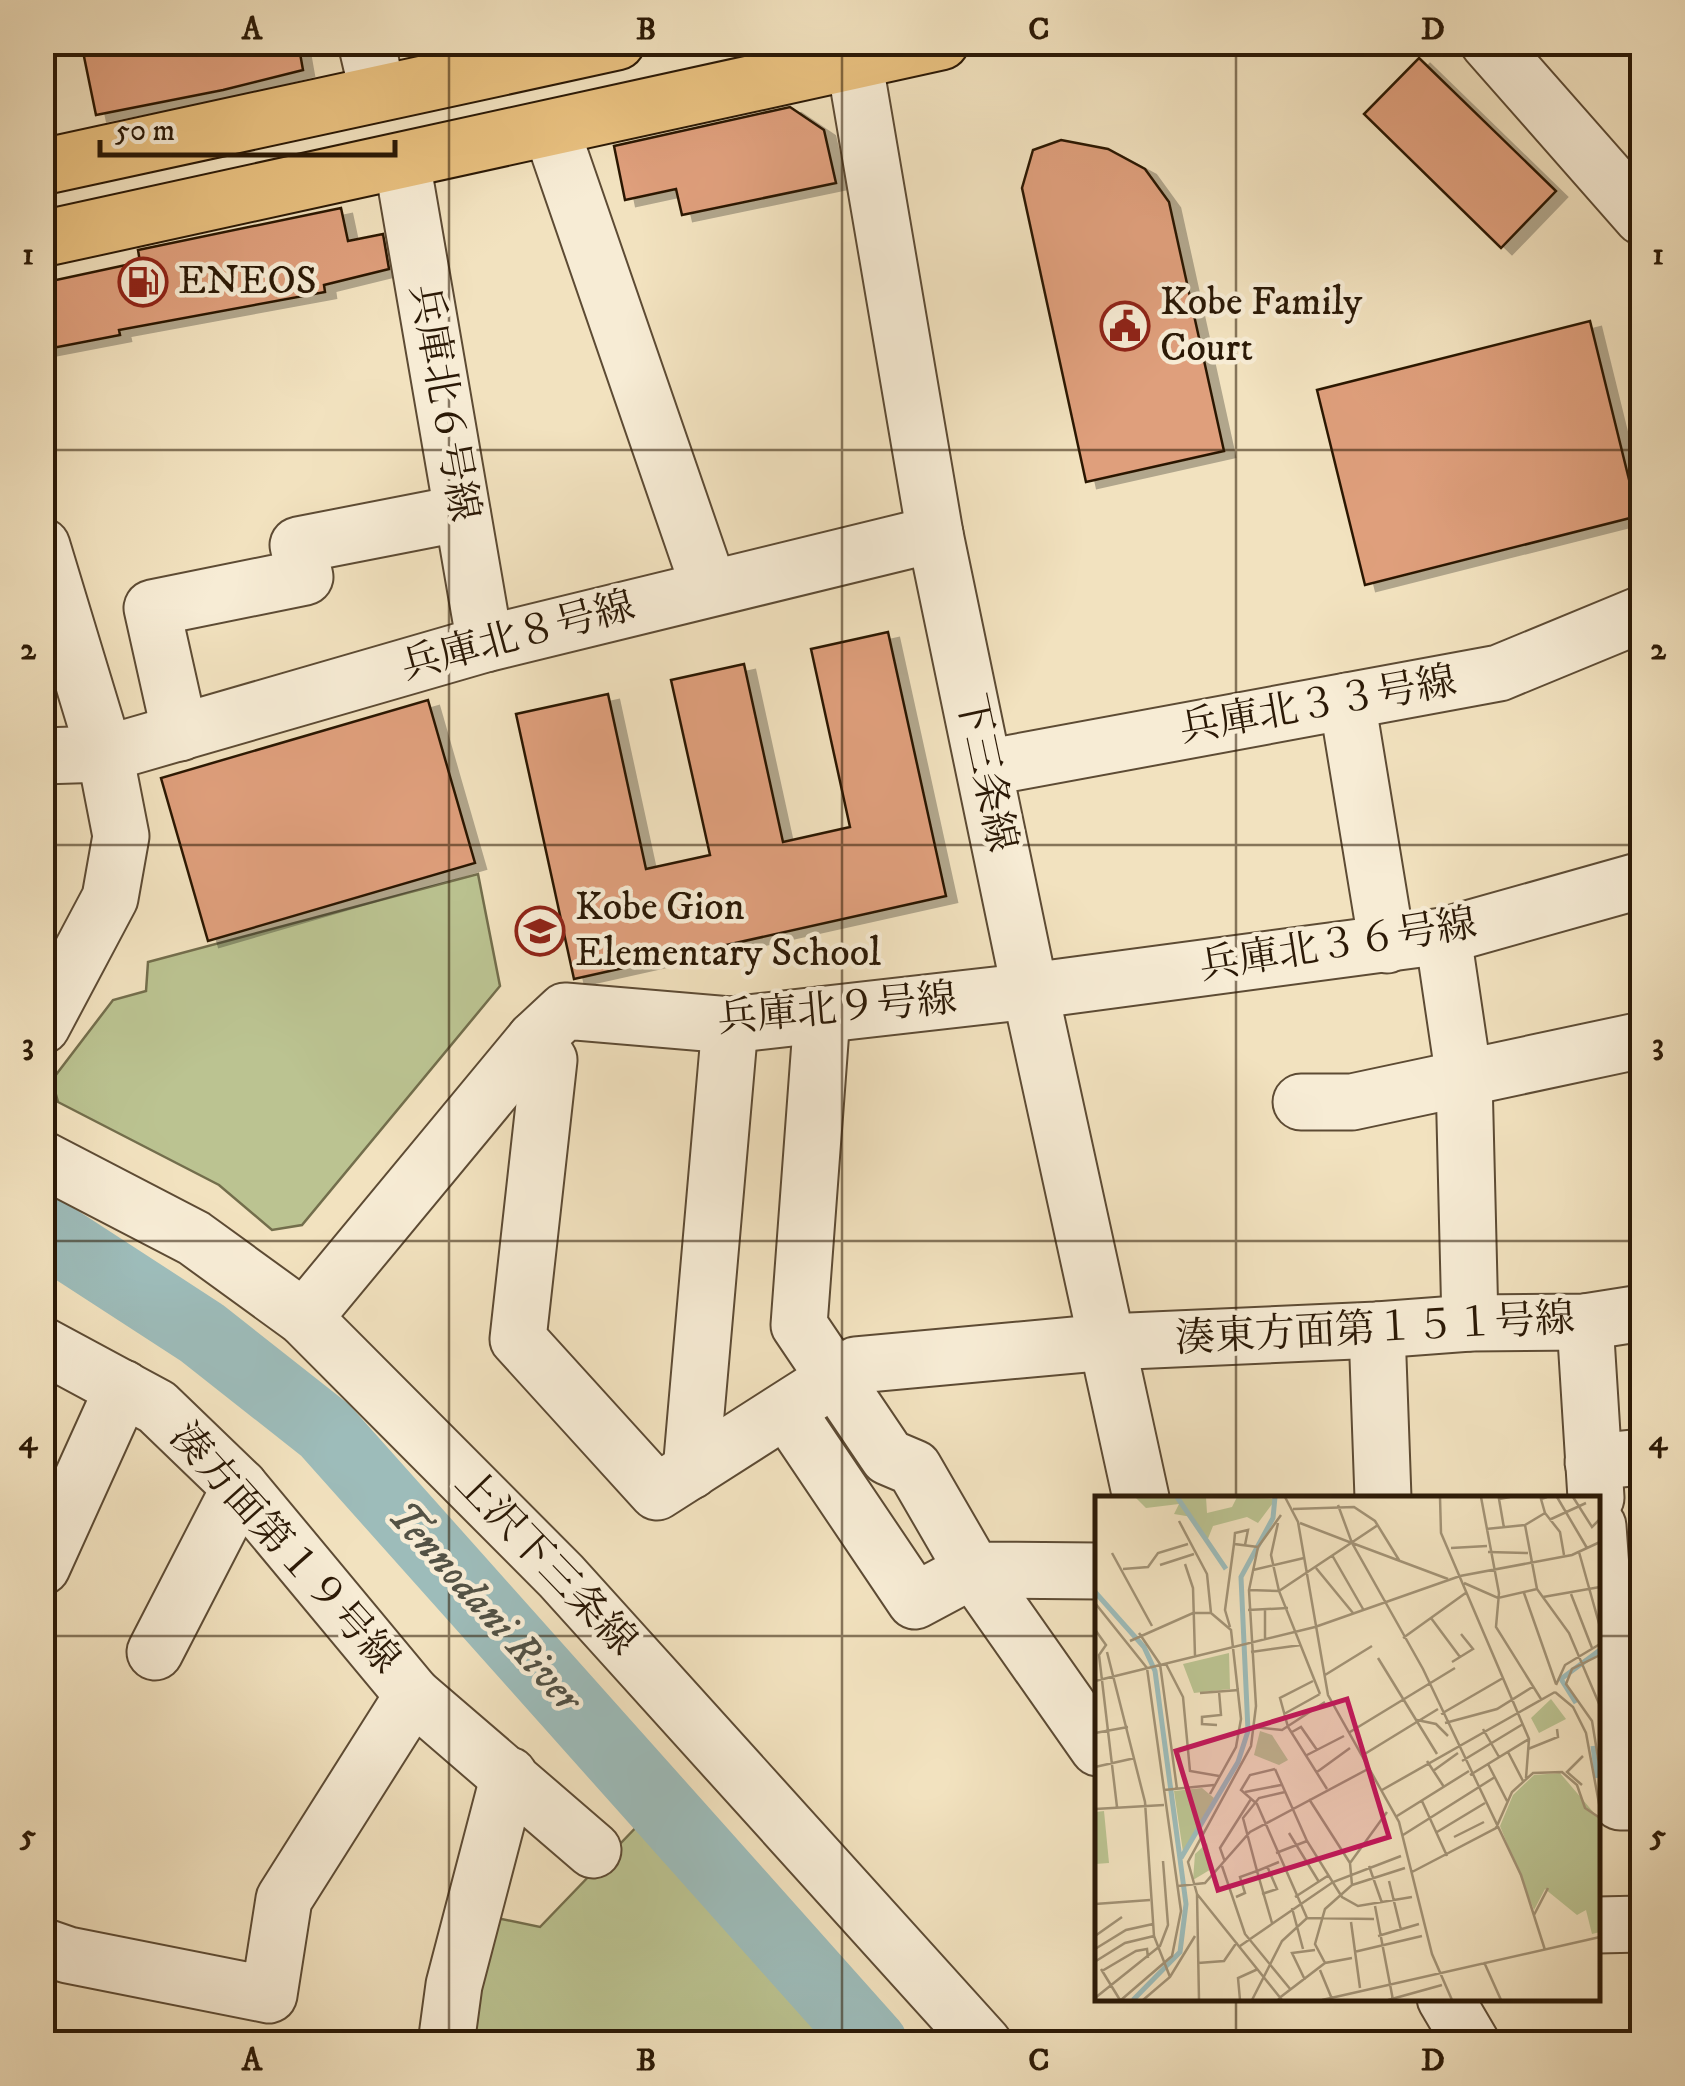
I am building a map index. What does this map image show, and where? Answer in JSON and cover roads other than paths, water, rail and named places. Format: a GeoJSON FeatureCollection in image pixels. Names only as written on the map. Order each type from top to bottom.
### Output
{"type":"FeatureCollection","features":[{"type":"Feature","properties":{"kind":"highway"},"geometry":{"type":"LineString","coordinates":[[42,168],[372,68],[616,42]]}},
{"type":"Feature","properties":{"kind":"highway"},"geometry":{"type":"LineString","coordinates":[[42,239],[551,129],[852,52],[941,42]]}},
{"type":"Feature","properties":{"kind":"street"},"geometry":{"type":"LineString","coordinates":[[1488,42],[1642,218]]}},
{"type":"Feature","properties":{"kind":"street","name":"下三条線"},"geometry":{"type":"LineString","coordinates":[[852,52],[936,534],[1030,990],[1142,1496]]}},
{"type":"Feature","properties":{"kind":"street"},"geometry":{"type":"LineString","coordinates":[[551,129],[710,586]]}},
{"type":"Feature","properties":{"kind":"street","name":"兵庫北６号線"},"geometry":{"type":"LineString","coordinates":[[402,162],[486,644]]}},
{"type":"Feature","properties":{"kind":"street"},"geometry":{"type":"LineString","coordinates":[[180,732],[152,608],[305,577],[298,545],[462,513]]}},
{"type":"Feature","properties":{"kind":"street","name":"兵庫北８号線"},"geometry":{"type":"LineString","coordinates":[[42,756],[105,754],[486,644],[710,586],[936,534]]}},
{"type":"Feature","properties":{"kind":"street"},"geometry":{"type":"LineString","coordinates":[[42,546],[105,754],[120,836],[110,898],[42,1026]]}},
{"type":"Feature","properties":{"kind":"street","name":"兵庫北３３号線"},"geometry":{"type":"LineString","coordinates":[[985,768],[1499,673],[1642,614]]}},
{"type":"Feature","properties":{"kind":"street"},"geometry":{"type":"LineString","coordinates":[[1347,701],[1387,945]]}},
{"type":"Feature","properties":{"kind":"street","name":"兵庫北３６号線"},"geometry":{"type":"LineString","coordinates":[[1030,990],[1443,936],[1642,880]]}},
{"type":"Feature","properties":{"kind":"street"},"geometry":{"type":"LineString","coordinates":[[1443,936],[1464,1078],[1470,1323]]}},
{"type":"Feature","properties":{"kind":"street","name":"兵庫北９号線"},"geometry":{"type":"LineString","coordinates":[[304,1318],[536,1039],[565,1011],[730,1025],[1030,990]]}},
{"type":"Feature","properties":{"kind":"street"},"geometry":{"type":"LineString","coordinates":[[822,1014],[800,1325],[888,1456],[914,1468],[973,1570],[1095,1744]]}},
{"type":"Feature","properties":{"kind":"street"},"geometry":{"type":"LineString","coordinates":[[691,1472],[730,1025]]}},
{"type":"Feature","properties":{"kind":"street","name":"湊東方面第１５１号線"},"geometry":{"type":"LineString","coordinates":[[536,1039],[549,1060],[518,1339],[657,1492],[856,1365],[1107,1342],[1470,1323],[1585,1322],[1642,1313]]}},
{"type":"Feature","properties":{"kind":"street"},"geometry":{"type":"LineString","coordinates":[[1301,1102],[1352,1102],[1642,1040]]}},
{"type":"Feature","properties":{"kind":"street","name":"上沢下三条線"},"geometry":{"type":"LineString","coordinates":[[42,1158],[194,1238],[304,1318],[561,1576],[984,2044]]}},
{"type":"Feature","properties":{"kind":"street"},"geometry":{"type":"LineString","coordinates":[[1585,1322],[1610,1472]]}},
{"type":"Feature","properties":{"kind":"street"},"geometry":{"type":"LineString","coordinates":[[1377,1330],[1383,1496]]}},
{"type":"Feature","properties":{"kind":"street","name":"湊方面第１９号線"},"geometry":{"type":"LineString","coordinates":[[42,1346],[157,1406],[240,1486],[413,1695],[510,1775],[592,1850]]}},
{"type":"Feature","properties":{"kind":"street"},"geometry":{"type":"LineString","coordinates":[[42,1567],[122,1388]]}},
{"type":"Feature","properties":{"kind":"street"},"geometry":{"type":"LineString","coordinates":[[787,1411],[914,1601],[973,1570],[1095,1571]]}},
{"type":"Feature","properties":{"kind":"street"},"geometry":{"type":"LineString","coordinates":[[156,1652],[240,1486]]}},
{"type":"Feature","properties":{"kind":"street"},"geometry":{"type":"LineString","coordinates":[[1600,1535],[1614,1597],[1620,1802],[1642,1802]]}},
{"type":"Feature","properties":{"kind":"street"},"geometry":{"type":"LineString","coordinates":[[42,1946],[68,1955],[268,1995],[284,1899],[413,1695]]}},
{"type":"Feature","properties":{"kind":"street"},"geometry":{"type":"LineString","coordinates":[[446,2044],[454,1984],[510,1775]]}},
{"type":"Feature","properties":{"kind":"street"},"geometry":{"type":"LineString","coordinates":[[1600,1925],[1642,1924]]}},
{"type":"Feature","properties":{"kind":"street"},"geometry":{"type":"LineString","coordinates":[[1448,2001],[1472,2044]]}},
{"type":"Feature","properties":{"kind":"waterway","name":"Tennodani River"},"geometry":{"type":"LineString","coordinates":[[42,1229],[202,1333],[325,1430],[873,2044]]}},
{"type":"Feature","properties":{"kind":"place","name":"ENEOS"},"geometry":{"type":"Point","coordinates":[143,282]}},
{"type":"Feature","properties":{"kind":"place","name":"Kobe Family Court"},"geometry":{"type":"Point","coordinates":[1125,326]}},
{"type":"Feature","properties":{"kind":"place","name":"Kobe Gion Elementary School"},"geometry":{"type":"Point","coordinates":[540,931]}}]}
